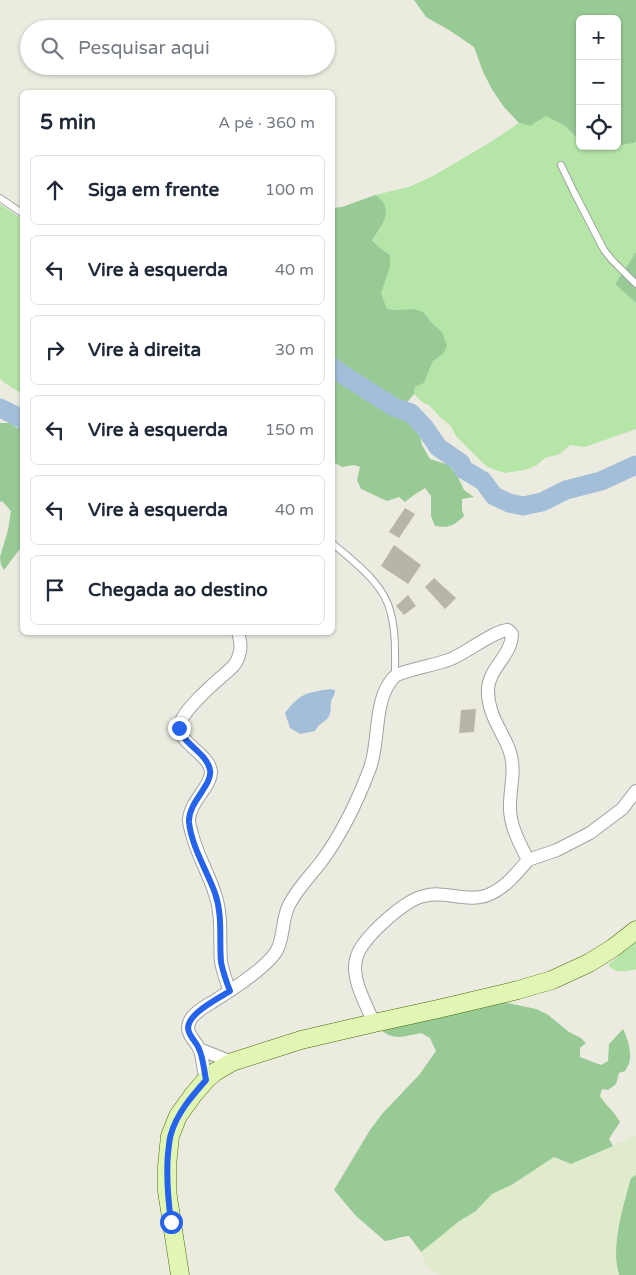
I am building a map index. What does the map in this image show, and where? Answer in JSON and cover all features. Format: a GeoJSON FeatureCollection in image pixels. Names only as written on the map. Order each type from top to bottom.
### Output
{"type":"FeatureCollection","features":[{"type":"Feature","properties":{"kind":"main road"},"geometry":{"type":"LineString","coordinates":[[180,1275],[167,1191],[170,1136],[178,1116],[206,1080],[232,1062],[301,1040],[552,980],[589,963],[613,948],[636,930]]}},
{"type":"Feature","properties":{"kind":"street"},"geometry":{"type":"LineString","coordinates":[[206,1080],[199,1049],[188,1032],[189,1021],[201,1010],[230,991],[271,959],[278,949],[283,920],[290,904],[298,890],[322,861],[340,832],[361,791],[371,766],[383,698],[388,685],[395,676],[452,659],[504,630],[511,632],[513,637],[507,651],[491,674],[488,687],[488,703],[492,716],[509,750],[513,780],[510,809],[513,827],[528,860]]}},
{"type":"Feature","properties":{"kind":"street"},"geometry":{"type":"LineString","coordinates":[[230,991],[222,962],[220,917],[216,894],[195,846],[189,822],[190,812],[211,772],[205,759],[188,743],[179,728],[185,714],[208,689],[234,666],[241,646],[239,635]]}},
{"type":"Feature","properties":{"kind":"street"},"geometry":{"type":"LineString","coordinates":[[374,1022],[356,978],[355,968],[356,960],[362,947],[384,922],[408,904],[423,896],[438,894],[472,898],[487,896],[502,888],[528,860],[557,850],[590,833],[622,809],[636,791]]}},
{"type":"Feature","properties":{"kind":"street"},"geometry":{"type":"LineString","coordinates":[[199,1049],[232,1062]]}},
{"type":"Feature","properties":{"kind":"lane"},"geometry":{"type":"LineString","coordinates":[[561,165],[604,250],[636,284]]}},
{"type":"Feature","properties":{"kind":"lane"},"geometry":{"type":"LineString","coordinates":[[0,198],[20,212]]}},
{"type":"Feature","properties":{"kind":"lane"},"geometry":{"type":"LineString","coordinates":[[335,546],[375,582],[385,598],[391,612],[394,632],[395,676]]}},
{"type":"Feature","properties":{"kind":"green space"},"geometry":{"type":"Polygon","coordinates":[[[414,0],[636,0],[636,141],[621,145],[621,15],[576,15],[576,137],[565,126],[546,116],[530,126],[519,123],[504,107],[493,91],[483,72],[474,47],[426,17],[414,0]]]}},
{"type":"Feature","properties":{"kind":"green space"},"geometry":{"type":"Polygon","coordinates":[[[546,116],[565,126],[576,137],[576,150],[621,150],[621,146],[636,141],[636,252],[615,284],[636,303],[636,429],[585,447],[570,445],[560,454],[545,458],[537,465],[525,470],[505,473],[487,467],[456,436],[451,426],[414,394],[415,387],[424,383],[433,361],[443,354],[442,332],[423,312],[387,309],[381,293],[390,255],[372,239],[381,228],[384,204],[375,195],[409,187],[433,176],[519,123],[530,126],[546,116]]]}},
{"type":"Feature","properties":{"kind":"green space"},"geometry":{"type":"Polygon","coordinates":[[[375,195],[383,202],[385,218],[372,240],[390,255],[390,267],[381,293],[387,309],[413,309],[423,312],[442,332],[447,346],[443,354],[433,361],[424,383],[415,387],[414,394],[396,415],[408,421],[419,432],[422,445],[430,459],[449,465],[457,475],[464,490],[474,497],[462,499],[464,516],[454,524],[445,527],[435,526],[431,516],[431,496],[425,488],[405,502],[399,497],[387,501],[361,489],[357,480],[360,467],[354,465],[342,467],[335,463],[335,208],[375,195]]]}},
{"type":"Feature","properties":{"kind":"green space"},"geometry":{"type":"Polygon","coordinates":[[[0,204],[20,218],[20,393],[0,378],[0,204]]]}},
{"type":"Feature","properties":{"kind":"green space"},"geometry":{"type":"Polygon","coordinates":[[[636,252],[636,303],[615,284],[636,252]]]}},
{"type":"Feature","properties":{"kind":"green space"},"geometry":{"type":"Polygon","coordinates":[[[0,423],[10,423],[17,428],[20,427],[20,549],[4,570],[0,557],[8,530],[11,511],[2,501],[0,502],[0,423]]]}},
{"type":"Feature","properties":{"kind":"green space"},"geometry":{"type":"Polygon","coordinates":[[[636,942],[636,969],[621,972],[614,970],[608,965],[636,942]]]}},
{"type":"Feature","properties":{"kind":"green space"},"geometry":{"type":"Polygon","coordinates":[[[503,1002],[536,1009],[547,1014],[586,1043],[580,1048],[580,1057],[601,1065],[608,1061],[609,1044],[623,1029],[629,1047],[630,1062],[625,1071],[619,1073],[616,1084],[608,1090],[602,1089],[600,1096],[620,1122],[609,1139],[613,1146],[571,1164],[554,1157],[513,1184],[492,1194],[476,1211],[458,1222],[421,1252],[409,1236],[385,1241],[356,1216],[334,1190],[370,1130],[382,1114],[419,1075],[436,1051],[430,1038],[421,1033],[394,1037],[379,1028],[503,1002]]]}},
{"type":"Feature","properties":{"kind":"green space"},"geometry":{"type":"Polygon","coordinates":[[[636,1135],[636,1175],[631,1178],[617,1233],[616,1257],[619,1275],[440,1275],[425,1265],[421,1252],[458,1222],[477,1211],[492,1194],[513,1184],[554,1157],[571,1164],[636,1135]]]}},
{"type":"Feature","properties":{"kind":"green space"},"geometry":{"type":"Polygon","coordinates":[[[636,1175],[636,1275],[619,1275],[616,1245],[619,1226],[631,1178],[636,1175]]]}},
{"type":"Feature","properties":{"kind":"water"},"geometry":{"type":"Polygon","coordinates":[[[330,689],[335,690],[335,693],[331,702],[330,715],[315,731],[300,734],[290,728],[285,713],[295,701],[309,693],[330,689]]]}},
{"type":"Feature","properties":{"kind":"building"},"geometry":{"type":"Polygon","coordinates":[[[405,508],[415,514],[399,538],[389,532],[405,508]]]}},
{"type":"Feature","properties":{"kind":"building"},"geometry":{"type":"Polygon","coordinates":[[[394,545],[421,565],[408,584],[381,566],[394,545]]]}},
{"type":"Feature","properties":{"kind":"building"},"geometry":{"type":"Polygon","coordinates":[[[434,578],[456,598],[445,609],[425,587],[434,578]]]}},
{"type":"Feature","properties":{"kind":"building"},"geometry":{"type":"Polygon","coordinates":[[[408,595],[416,606],[404,615],[396,606],[408,595]]]}},
{"type":"Feature","properties":{"kind":"building"},"geometry":{"type":"Polygon","coordinates":[[[476,709],[474,732],[459,733],[461,710],[476,709]]]}},
{"type":"Feature","properties":{"kind":"waterway"},"geometry":{"type":"LineString","coordinates":[[335,369],[394,407],[411,413],[425,428],[438,447],[461,463],[463,469],[483,481],[494,496],[509,503],[523,506],[542,502],[566,490],[601,481],[636,465]]}},
{"type":"Feature","properties":{"kind":"waterway"},"geometry":{"type":"LineString","coordinates":[[0,408],[20,418]]}},
{"type":"Feature","properties":{"kind":"route"},"geometry":{"type":"LineString","coordinates":[[171,1222],[167,1191],[170,1136],[178,1116],[206,1080],[199,1049],[188,1032],[189,1021],[201,1010],[230,991],[222,962],[220,917],[216,894],[195,846],[189,822],[190,812],[211,772],[205,759],[188,743],[179,728]]}}]}
